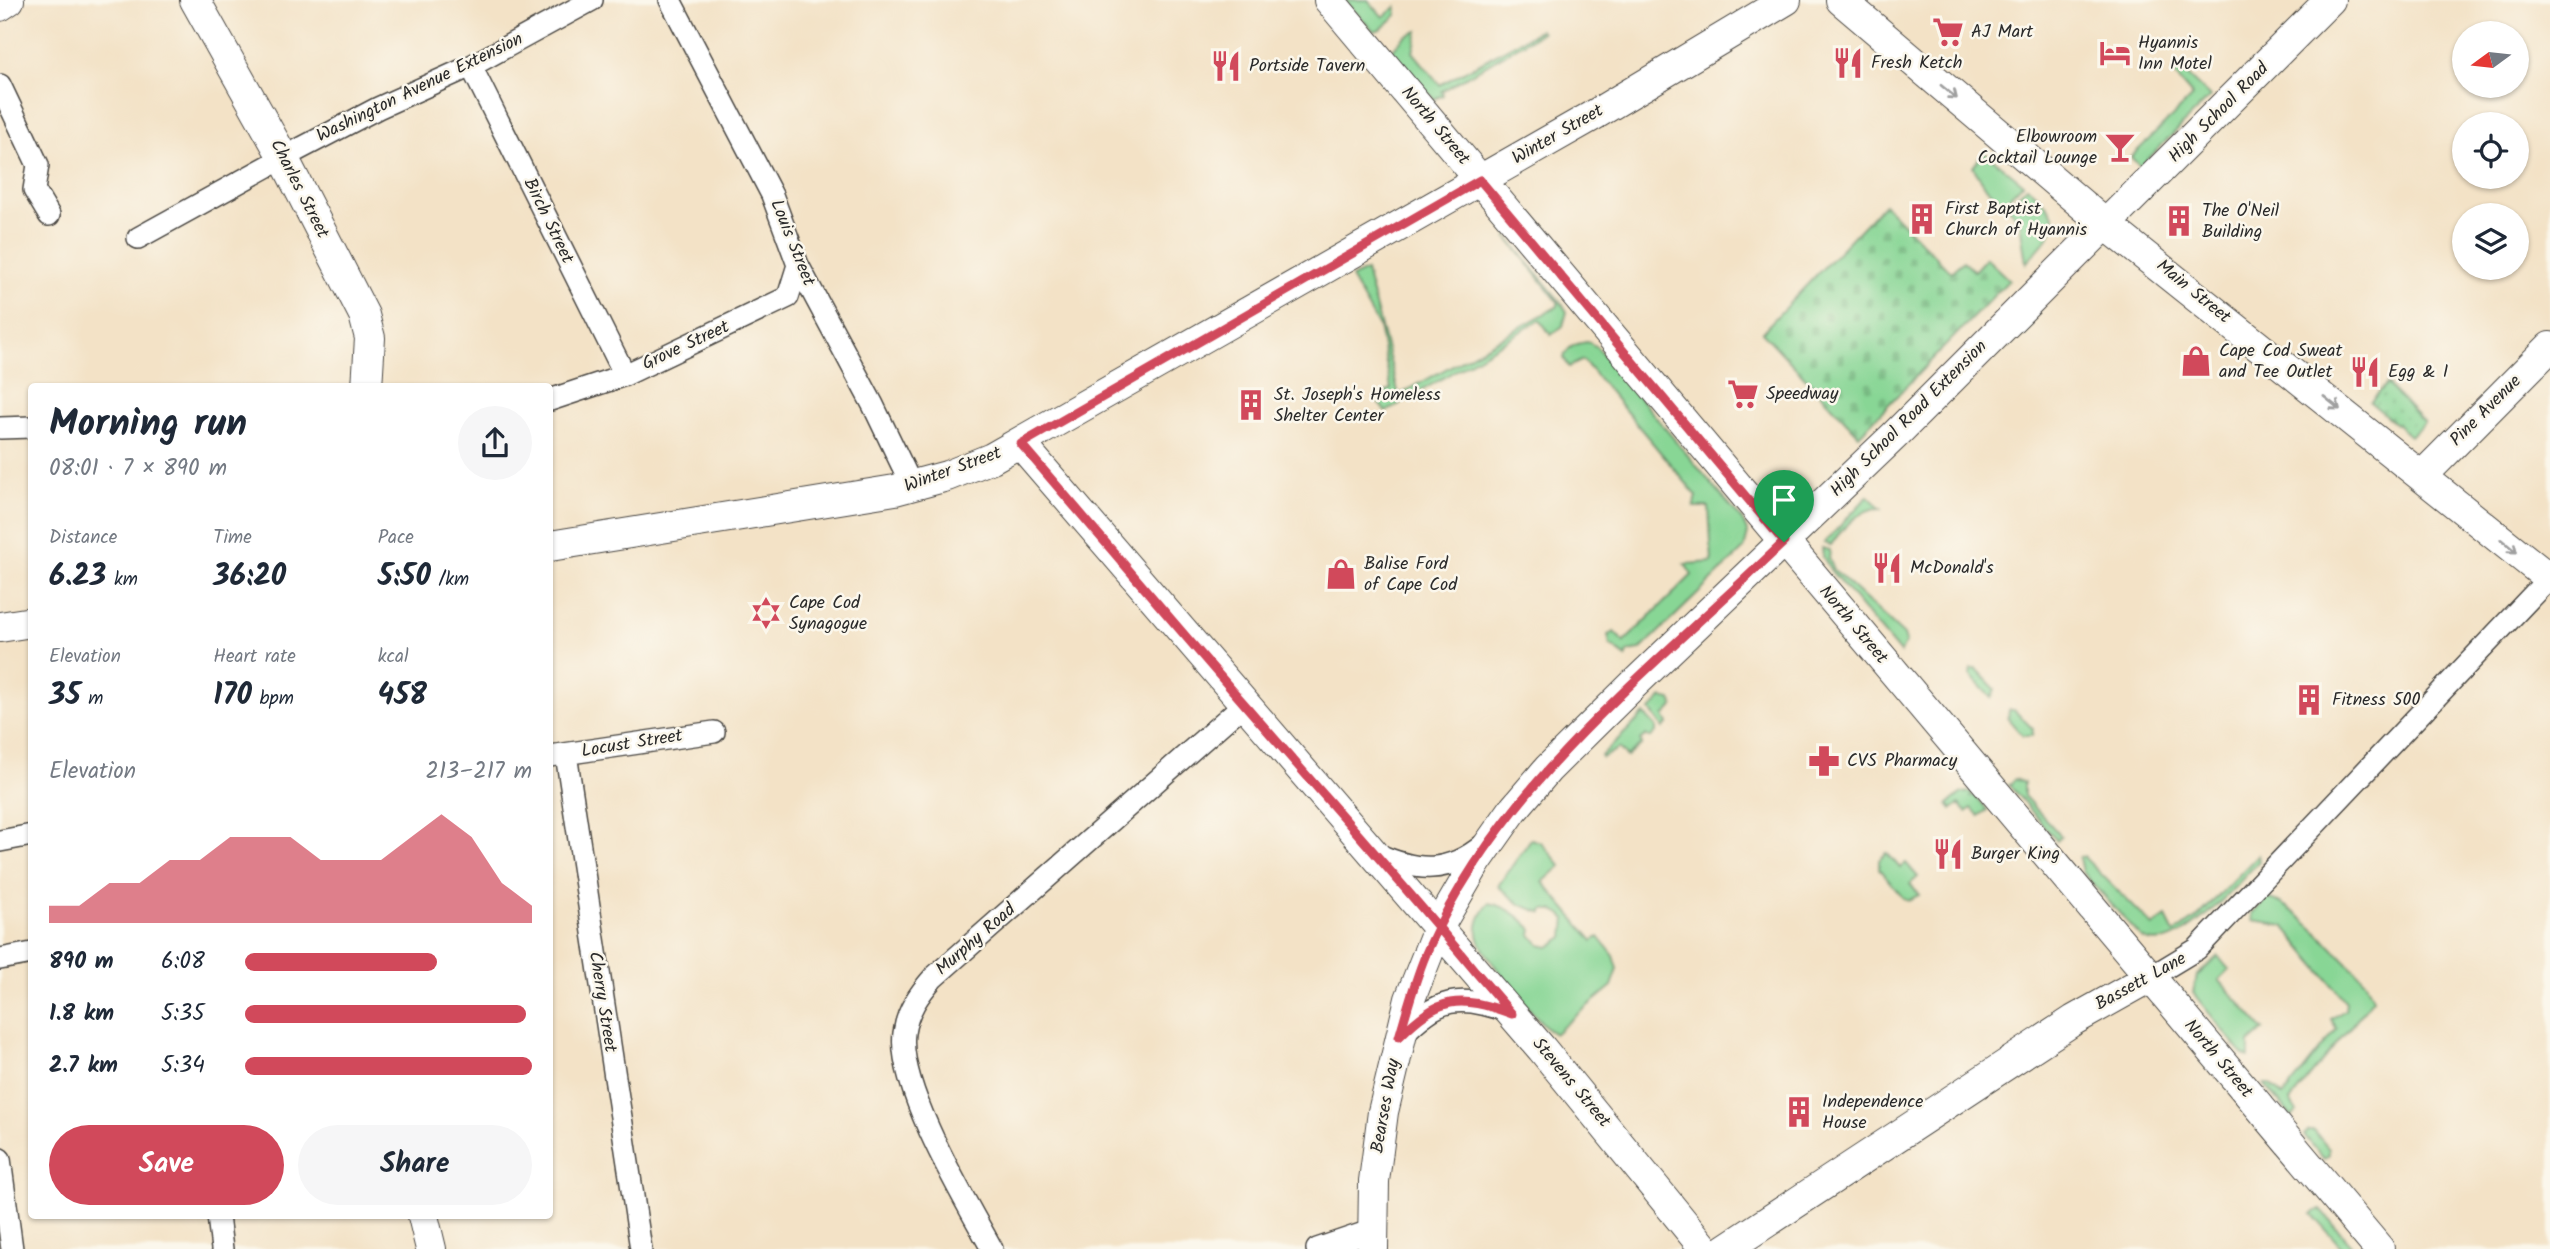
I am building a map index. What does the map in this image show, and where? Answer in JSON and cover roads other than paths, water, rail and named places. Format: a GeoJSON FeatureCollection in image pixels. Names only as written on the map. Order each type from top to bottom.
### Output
{"type":"FeatureCollection","features":[{"type":"Feature","properties":{"kind":"street"},"geometry":{"type":"LineString","coordinates":[[0,6],[9,0]]}},
{"type":"Feature","properties":{"kind":"street","name":"Charles Street"},"geometry":{"type":"LineString","coordinates":[[195,0],[283,157],[364,315],[370,338],[368,383]]}},
{"type":"Feature","properties":{"kind":"street","name":"Washington Avenue Extension"},"geometry":{"type":"LineString","coordinates":[[138,238],[283,157],[378,108],[471,66],[592,0]]}},
{"type":"Feature","properties":{"kind":"street","name":"Louis Street"},"geometry":{"type":"LineString","coordinates":[[670,0],[772,195],[798,265],[873,405],[912,486]]}},
{"type":"Feature","properties":{"kind":"street","name":"North Street"},"geometry":{"type":"LineString","coordinates":[[1329,0],[2379,1249]]}},
{"type":"Feature","properties":{"kind":"street","name":"Winter Street"},"geometry":{"type":"LineString","coordinates":[[553,546],[912,486],[964,470],[1021,444],[1786,0]]}},
{"type":"Feature","properties":{"kind":"street","name":"Main Street"},"geometry":{"type":"LineString","coordinates":[[1841,0],[2105,224],[2549,578]]}},
{"type":"Feature","properties":{"kind":"street","name":"High School Road"},"geometry":{"type":"LineString","coordinates":[[2105,224],[2330,0]]}},
{"type":"Feature","properties":{"kind":"street","name":"Birch Street"},"geometry":{"type":"LineString","coordinates":[[471,66],[625,375]]}},
{"type":"Feature","properties":{"kind":"street"},"geometry":{"type":"LineString","coordinates":[[0,85],[38,165],[34,190],[49,215]]}},
{"type":"Feature","properties":{"kind":"street","name":"High School Road Extension"},"geometry":{"type":"LineString","coordinates":[[1438,928],[1495,835],[1561,756],[1784,542],[2105,224]]}},
{"type":"Feature","properties":{"kind":"street","name":"Grove Street"},"geometry":{"type":"LineString","coordinates":[[553,399],[625,375],[788,298],[798,265]]}},
{"type":"Feature","properties":{"kind":"street","name":"Pine Avenue"},"geometry":{"type":"LineString","coordinates":[[2422,476],[2550,347]]}},
{"type":"Feature","properties":{"kind":"street"},"geometry":{"type":"LineString","coordinates":[[0,428],[28,427]]}},
{"type":"Feature","properties":{"kind":"street","name":"Stevens Street"},"geometry":{"type":"LineString","coordinates":[[1021,444],[1512,1014],[1625,1147],[1705,1249]]}},
{"type":"Feature","properties":{"kind":"street","name":"Bassett Lane"},"geometry":{"type":"LineString","coordinates":[[1726,1249],[2074,1020],[2185,959],[2213,933],[2549,578]]}},
{"type":"Feature","properties":{"kind":"street"},"geometry":{"type":"LineString","coordinates":[[0,627],[28,623]]}},
{"type":"Feature","properties":{"kind":"street","name":"Murphy Road"},"geometry":{"type":"LineString","coordinates":[[992,1249],[926,1120],[911,1082],[903,1047],[904,1032],[912,1006],[933,978],[1244,705]]}},
{"type":"Feature","properties":{"kind":"street","name":"Locust Street"},"geometry":{"type":"LineString","coordinates":[[558,755],[714,732]]}},
{"type":"Feature","properties":{"kind":"street","name":"Cherry Street"},"geometry":{"type":"LineString","coordinates":[[558,755],[641,1249]]}},
{"type":"Feature","properties":{"kind":"street"},"geometry":{"type":"LineString","coordinates":[[1372,852],[1412,868],[1438,869],[1469,856],[1495,835]]}},
{"type":"Feature","properties":{"kind":"street"},"geometry":{"type":"LineString","coordinates":[[0,841],[28,836]]}},
{"type":"Feature","properties":{"kind":"street","name":"Bearses Way"},"geometry":{"type":"LineString","coordinates":[[1373,1239],[1377,1160],[1388,1087],[1399,1037],[1418,976],[1438,928]]}},
{"type":"Feature","properties":{"kind":"street"},"geometry":{"type":"LineString","coordinates":[[0,959],[28,954]]}},
{"type":"Feature","properties":{"kind":"street"},"geometry":{"type":"LineString","coordinates":[[1399,1037],[1421,1015],[1448,1002],[1477,1002],[1512,1014]]}},
{"type":"Feature","properties":{"kind":"street"},"geometry":{"type":"LineString","coordinates":[[0,1159],[12,1249]]}},
{"type":"Feature","properties":{"kind":"street"},"geometry":{"type":"LineString","coordinates":[[218,1219],[222,1249]]}},
{"type":"Feature","properties":{"kind":"street"},"geometry":{"type":"LineString","coordinates":[[424,1219],[431,1249]]}},
{"type":"Feature","properties":{"kind":"street"},"geometry":{"type":"LineString","coordinates":[[1317,1249],[1373,1239]]}},
{"type":"Feature","properties":{"kind":"place","name":"AJ Mart"},"geometry":{"type":"Point","coordinates":[1948,32]}},
{"type":"Feature","properties":{"kind":"place","name":"Hyannis Inn Motel"},"geometry":{"type":"Point","coordinates":[2115,53]}},
{"type":"Feature","properties":{"kind":"place","name":"Fresh Ketch"},"geometry":{"type":"Point","coordinates":[1848,63]}},
{"type":"Feature","properties":{"kind":"place","name":"Portside Tavern"},"geometry":{"type":"Point","coordinates":[1226,66]}},
{"type":"Feature","properties":{"kind":"place","name":"Elbowroom Cocktail Lounge"},"geometry":{"type":"Point","coordinates":[2120,147]}},
{"type":"Feature","properties":{"kind":"place","name":"First Baptist Church of Hyannis"},"geometry":{"type":"Point","coordinates":[1922,219]}},
{"type":"Feature","properties":{"kind":"place","name":"The O'Neil Building"},"geometry":{"type":"Point","coordinates":[2179,221]}},
{"type":"Feature","properties":{"kind":"place","name":"Cape Cod Sweat and Tee Outlet"},"geometry":{"type":"Point","coordinates":[2196,361]}},
{"type":"Feature","properties":{"kind":"place","name":"Egg & I"},"geometry":{"type":"Point","coordinates":[2365,372]}},
{"type":"Feature","properties":{"kind":"place","name":"Speedway"},"geometry":{"type":"Point","coordinates":[1743,394]}},
{"type":"Feature","properties":{"kind":"place","name":"St. Joseph's Homeless Shelter Center"},"geometry":{"type":"Point","coordinates":[1251,405]}},
{"type":"Feature","properties":{"kind":"place","name":"McDonald's"},"geometry":{"type":"Point","coordinates":[1887,568]}},
{"type":"Feature","properties":{"kind":"place","name":"Balise Ford of Cape Cod"},"geometry":{"type":"Point","coordinates":[1341,574]}},
{"type":"Feature","properties":{"kind":"place","name":"Cape Cod Synagogue"},"geometry":{"type":"Point","coordinates":[766,613]}},
{"type":"Feature","properties":{"kind":"place","name":"Fitness 500"},"geometry":{"type":"Point","coordinates":[2309,700]}},
{"type":"Feature","properties":{"kind":"place","name":"CVS Pharmacy"},"geometry":{"type":"Point","coordinates":[1824,761]}},
{"type":"Feature","properties":{"kind":"place","name":"Burger King"},"geometry":{"type":"Point","coordinates":[1948,854]}},
{"type":"Feature","properties":{"kind":"place","name":"Independence House"},"geometry":{"type":"Point","coordinates":[1799,1112]}}]}
